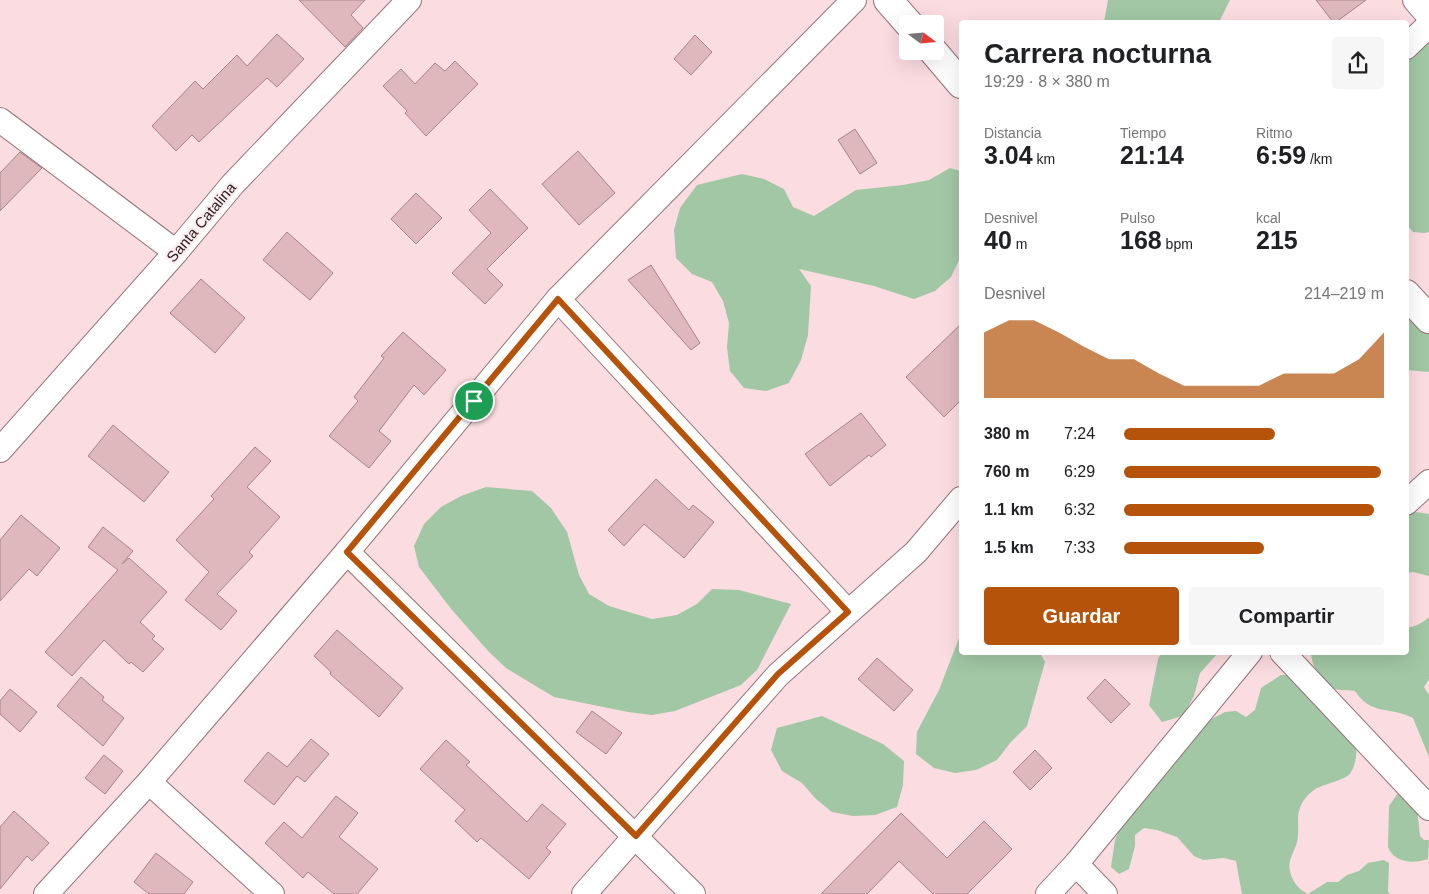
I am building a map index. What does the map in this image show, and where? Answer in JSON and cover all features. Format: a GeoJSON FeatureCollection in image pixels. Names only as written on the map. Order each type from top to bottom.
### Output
{"type":"FeatureCollection","features":[{"type":"Feature","properties":{"kind":"street","name":"Santa Catalina"},"geometry":{"type":"LineString","coordinates":[[0,450],[176,252],[233,184],[409,0]]}},
{"type":"Feature","properties":{"kind":"street"},"geometry":{"type":"LineString","coordinates":[[46,894],[150,782],[347,552],[558,299],[854,0]]}},
{"type":"Feature","properties":{"kind":"street"},"geometry":{"type":"LineString","coordinates":[[888,0],[901,15]]}},
{"type":"Feature","properties":{"kind":"street"},"geometry":{"type":"LineString","coordinates":[[1415,0],[1429,16]]}},
{"type":"Feature","properties":{"kind":"street"},"geometry":{"type":"LineString","coordinates":[[1409,45],[1429,25]]}},
{"type":"Feature","properties":{"kind":"street"},"geometry":{"type":"LineString","coordinates":[[941,60],[959,82]]}},
{"type":"Feature","properties":{"kind":"street"},"geometry":{"type":"LineString","coordinates":[[0,120],[176,252]]}},
{"type":"Feature","properties":{"kind":"street"},"geometry":{"type":"LineString","coordinates":[[1409,297],[1429,319]]}},
{"type":"Feature","properties":{"kind":"street"},"geometry":{"type":"LineString","coordinates":[[558,299],[848,612]]}},
{"type":"Feature","properties":{"kind":"street"},"geometry":{"type":"LineString","coordinates":[[1409,500],[1429,482]]}},
{"type":"Feature","properties":{"kind":"street"},"geometry":{"type":"LineString","coordinates":[[584,894],[778,674],[916,552],[959,501]]}},
{"type":"Feature","properties":{"kind":"street"},"geometry":{"type":"LineString","coordinates":[[347,552],[693,894]]}},
{"type":"Feature","properties":{"kind":"street"},"geometry":{"type":"LineString","coordinates":[[1048,894],[1076,864],[1248,655]]}},
{"type":"Feature","properties":{"kind":"street"},"geometry":{"type":"LineString","coordinates":[[1285,655],[1429,808]]}},
{"type":"Feature","properties":{"kind":"street"},"geometry":{"type":"LineString","coordinates":[[150,782],[272,894]]}},
{"type":"Feature","properties":{"kind":"street"},"geometry":{"type":"LineString","coordinates":[[1076,864],[1105,894]]}},
{"type":"Feature","properties":{"kind":"green space"},"geometry":{"type":"Polygon","coordinates":[[[1108,0],[1230,0],[1220,20],[1104,20],[1108,0]]]}},
{"type":"Feature","properties":{"kind":"green space"},"geometry":{"type":"Polygon","coordinates":[[[1420,43],[1429,44],[1429,232],[1425,233],[1413,232],[1409,227],[1409,48],[1420,43]]]}},
{"type":"Feature","properties":{"kind":"green space"},"geometry":{"type":"Polygon","coordinates":[[[950,168],[959,170],[959,260],[951,277],[935,291],[914,299],[874,286],[799,269],[811,286],[808,335],[801,360],[789,383],[766,391],[744,388],[730,371],[727,347],[729,323],[723,301],[712,282],[692,274],[676,258],[674,230],[680,208],[697,185],[742,174],[764,179],[784,189],[793,207],[814,216],[856,190],[929,180],[950,168]]]}},
{"type":"Feature","properties":{"kind":"green space"},"geometry":{"type":"Polygon","coordinates":[[[1429,304],[1429,372],[1409,370],[1409,309],[1429,304]]]}},
{"type":"Feature","properties":{"kind":"green space"},"geometry":{"type":"Polygon","coordinates":[[[486,487],[532,491],[551,508],[567,532],[579,575],[589,594],[609,606],[652,619],[677,615],[697,604],[712,589],[739,590],[791,604],[757,670],[741,685],[675,711],[652,715],[554,697],[506,668],[489,652],[452,610],[419,567],[414,546],[424,524],[441,507],[461,496],[486,487]]]}},
{"type":"Feature","properties":{"kind":"green space"},"geometry":{"type":"Polygon","coordinates":[[[1409,513],[1429,514],[1429,576],[1409,573],[1409,513]]]}},
{"type":"Feature","properties":{"kind":"green space"},"geometry":{"type":"Polygon","coordinates":[[[1429,617],[1429,679],[1424,687],[1429,695],[1429,757],[1413,718],[1405,714],[1374,707],[1361,699],[1355,691],[1337,690],[1330,687],[1318,674],[1311,655],[1409,655],[1409,627],[1429,617]]]}},
{"type":"Feature","properties":{"kind":"green space"},"geometry":{"type":"Polygon","coordinates":[[[959,638],[959,655],[1041,655],[1045,662],[1027,726],[997,760],[976,770],[955,773],[934,768],[916,754],[917,732],[939,690],[959,638]]]}},
{"type":"Feature","properties":{"kind":"green space"},"geometry":{"type":"Polygon","coordinates":[[[1160,655],[1216,655],[1200,673],[1194,696],[1183,716],[1162,722],[1149,705],[1160,655]]]}},
{"type":"Feature","properties":{"kind":"green space"},"geometry":{"type":"Polygon","coordinates":[[[1281,675],[1293,675],[1356,738],[1355,760],[1351,772],[1344,778],[1314,790],[1304,800],[1299,812],[1297,842],[1289,867],[1296,884],[1308,894],[1242,894],[1236,861],[1224,858],[1203,860],[1194,856],[1177,837],[1144,828],[1135,835],[1135,846],[1129,869],[1119,874],[1111,867],[1115,840],[1120,828],[1204,723],[1225,712],[1236,711],[1246,717],[1255,710],[1261,688],[1281,675]]]}},
{"type":"Feature","properties":{"kind":"green space"},"geometry":{"type":"Polygon","coordinates":[[[822,716],[883,744],[904,761],[903,785],[897,807],[875,815],[853,816],[832,812],[816,799],[802,783],[782,771],[771,750],[777,728],[822,716]]]}},
{"type":"Feature","properties":{"kind":"green space"},"geometry":{"type":"Polygon","coordinates":[[[1400,790],[1417,810],[1420,836],[1424,840],[1429,840],[1428,859],[1405,861],[1395,856],[1388,847],[1389,806],[1400,790]]]}},
{"type":"Feature","properties":{"kind":"green space"},"geometry":{"type":"Polygon","coordinates":[[[1384,860],[1389,863],[1388,892],[1390,894],[1308,894],[1327,882],[1338,882],[1347,875],[1359,871],[1368,863],[1384,860]]]}},
{"type":"Feature","properties":{"kind":"building"},"geometry":{"type":"Polygon","coordinates":[[[299,0],[365,0],[351,15],[363,28],[345,47],[299,0]]]}},
{"type":"Feature","properties":{"kind":"building"},"geometry":{"type":"Polygon","coordinates":[[[1316,0],[1366,0],[1339,20],[1331,20],[1316,0]]]}},
{"type":"Feature","properties":{"kind":"building"},"geometry":{"type":"Polygon","coordinates":[[[277,34],[304,59],[277,87],[267,78],[199,142],[192,135],[176,151],[152,126],[195,81],[203,89],[237,55],[247,66],[277,34]]]}},
{"type":"Feature","properties":{"kind":"building"},"geometry":{"type":"Polygon","coordinates":[[[695,35],[712,52],[691,75],[674,59],[695,35]]]}},
{"type":"Feature","properties":{"kind":"building"},"geometry":{"type":"Polygon","coordinates":[[[455,61],[478,84],[426,136],[405,113],[407,111],[383,86],[401,69],[415,84],[435,63],[445,71],[455,61]]]}},
{"type":"Feature","properties":{"kind":"building"},"geometry":{"type":"Polygon","coordinates":[[[855,129],[877,163],[860,174],[838,140],[855,129]]]}},
{"type":"Feature","properties":{"kind":"building"},"geometry":{"type":"Polygon","coordinates":[[[578,151],[615,193],[579,225],[542,184],[578,151]]]}},
{"type":"Feature","properties":{"kind":"building"},"geometry":{"type":"Polygon","coordinates":[[[20,152],[42,168],[0,211],[0,173],[20,152]]]}},
{"type":"Feature","properties":{"kind":"building"},"geometry":{"type":"Polygon","coordinates":[[[490,189],[528,228],[487,269],[503,285],[485,304],[452,273],[491,233],[469,210],[490,189]]]}},
{"type":"Feature","properties":{"kind":"building"},"geometry":{"type":"Polygon","coordinates":[[[416,193],[442,218],[416,244],[391,219],[416,193]]]}},
{"type":"Feature","properties":{"kind":"building"},"geometry":{"type":"Polygon","coordinates":[[[287,232],[333,273],[310,300],[263,260],[287,232]]]}},
{"type":"Feature","properties":{"kind":"building"},"geometry":{"type":"Polygon","coordinates":[[[651,265],[700,343],[691,350],[628,280],[651,265]]]}},
{"type":"Feature","properties":{"kind":"building"},"geometry":{"type":"Polygon","coordinates":[[[201,279],[245,318],[215,353],[170,313],[201,279]]]}},
{"type":"Feature","properties":{"kind":"building"},"geometry":{"type":"Polygon","coordinates":[[[959,326],[959,402],[944,417],[906,377],[959,326]]]}},
{"type":"Feature","properties":{"kind":"building"},"geometry":{"type":"Polygon","coordinates":[[[403,332],[446,370],[424,395],[414,385],[379,431],[391,441],[369,468],[329,436],[358,401],[354,397],[384,358],[381,356],[403,332]]]}},
{"type":"Feature","properties":{"kind":"building"},"geometry":{"type":"Polygon","coordinates":[[[861,413],[886,445],[871,457],[869,455],[830,486],[805,454],[861,413]]]}},
{"type":"Feature","properties":{"kind":"building"},"geometry":{"type":"Polygon","coordinates":[[[113,425],[169,472],[144,502],[88,456],[113,425]]]}},
{"type":"Feature","properties":{"kind":"building"},"geometry":{"type":"Polygon","coordinates":[[[255,447],[271,461],[247,487],[280,517],[249,552],[253,556],[217,594],[237,611],[221,630],[185,600],[209,572],[176,540],[214,499],[211,496],[255,447]]]}},
{"type":"Feature","properties":{"kind":"building"},"geometry":{"type":"Polygon","coordinates":[[[656,479],[689,510],[693,505],[714,522],[684,558],[644,524],[624,546],[608,530],[656,479]]]}},
{"type":"Feature","properties":{"kind":"building"},"geometry":{"type":"Polygon","coordinates":[[[21,515],[60,548],[37,576],[29,569],[0,601],[0,540],[21,515]]]}},
{"type":"Feature","properties":{"kind":"building"},"geometry":{"type":"Polygon","coordinates":[[[103,527],[133,551],[122,564],[129,558],[167,592],[140,622],[155,636],[152,639],[164,649],[143,672],[131,662],[129,664],[104,640],[72,676],[45,652],[118,570],[88,547],[103,527]]]}},
{"type":"Feature","properties":{"kind":"building"},"geometry":{"type":"Polygon","coordinates":[[[337,630],[403,688],[379,717],[330,674],[331,672],[314,656],[337,630]]]}},
{"type":"Feature","properties":{"kind":"building"},"geometry":{"type":"Polygon","coordinates":[[[877,658],[913,690],[894,711],[858,679],[877,658]]]}},
{"type":"Feature","properties":{"kind":"building"},"geometry":{"type":"Polygon","coordinates":[[[81,677],[104,697],[102,700],[124,718],[103,746],[57,706],[81,677]]]}},
{"type":"Feature","properties":{"kind":"building"},"geometry":{"type":"Polygon","coordinates":[[[1105,679],[1130,704],[1111,723],[1087,698],[1105,679]]]}},
{"type":"Feature","properties":{"kind":"building"},"geometry":{"type":"Polygon","coordinates":[[[10,689],[37,712],[20,732],[0,714],[0,701],[10,689]]]}},
{"type":"Feature","properties":{"kind":"building"},"geometry":{"type":"Polygon","coordinates":[[[592,711],[622,733],[606,754],[576,732],[592,711]]]}},
{"type":"Feature","properties":{"kind":"building"},"geometry":{"type":"Polygon","coordinates":[[[311,739],[329,754],[305,782],[297,776],[274,805],[244,781],[268,752],[287,767],[311,739]]]}},
{"type":"Feature","properties":{"kind":"building"},"geometry":{"type":"Polygon","coordinates":[[[446,740],[470,762],[466,765],[527,822],[542,804],[566,824],[546,848],[551,852],[529,879],[481,838],[477,842],[455,821],[465,810],[420,769],[446,740]]]}},
{"type":"Feature","properties":{"kind":"building"},"geometry":{"type":"Polygon","coordinates":[[[1035,750],[1052,768],[1030,790],[1013,772],[1035,750]]]}},
{"type":"Feature","properties":{"kind":"building"},"geometry":{"type":"Polygon","coordinates":[[[104,755],[123,771],[105,794],[85,778],[104,755]]]}},
{"type":"Feature","properties":{"kind":"building"},"geometry":{"type":"Polygon","coordinates":[[[336,796],[358,813],[339,837],[378,869],[357,894],[334,894],[308,872],[303,878],[265,843],[284,822],[302,838],[336,796]]]}},
{"type":"Feature","properties":{"kind":"building"},"geometry":{"type":"Polygon","coordinates":[[[14,811],[49,843],[32,861],[27,856],[0,889],[0,827],[14,811]]]}},
{"type":"Feature","properties":{"kind":"building"},"geometry":{"type":"Polygon","coordinates":[[[901,813],[947,858],[984,821],[1012,849],[967,894],[933,894],[899,861],[867,894],[821,894],[901,813]]]}},
{"type":"Feature","properties":{"kind":"building"},"geometry":{"type":"Polygon","coordinates":[[[156,853],[193,882],[184,894],[149,894],[134,882],[156,853]]]}},
{"type":"Feature","properties":{"kind":"route"},"geometry":{"type":"LineString","coordinates":[[558,299],[848,612],[778,674],[636,836],[347,552],[474,401],[558,299]]}}]}
